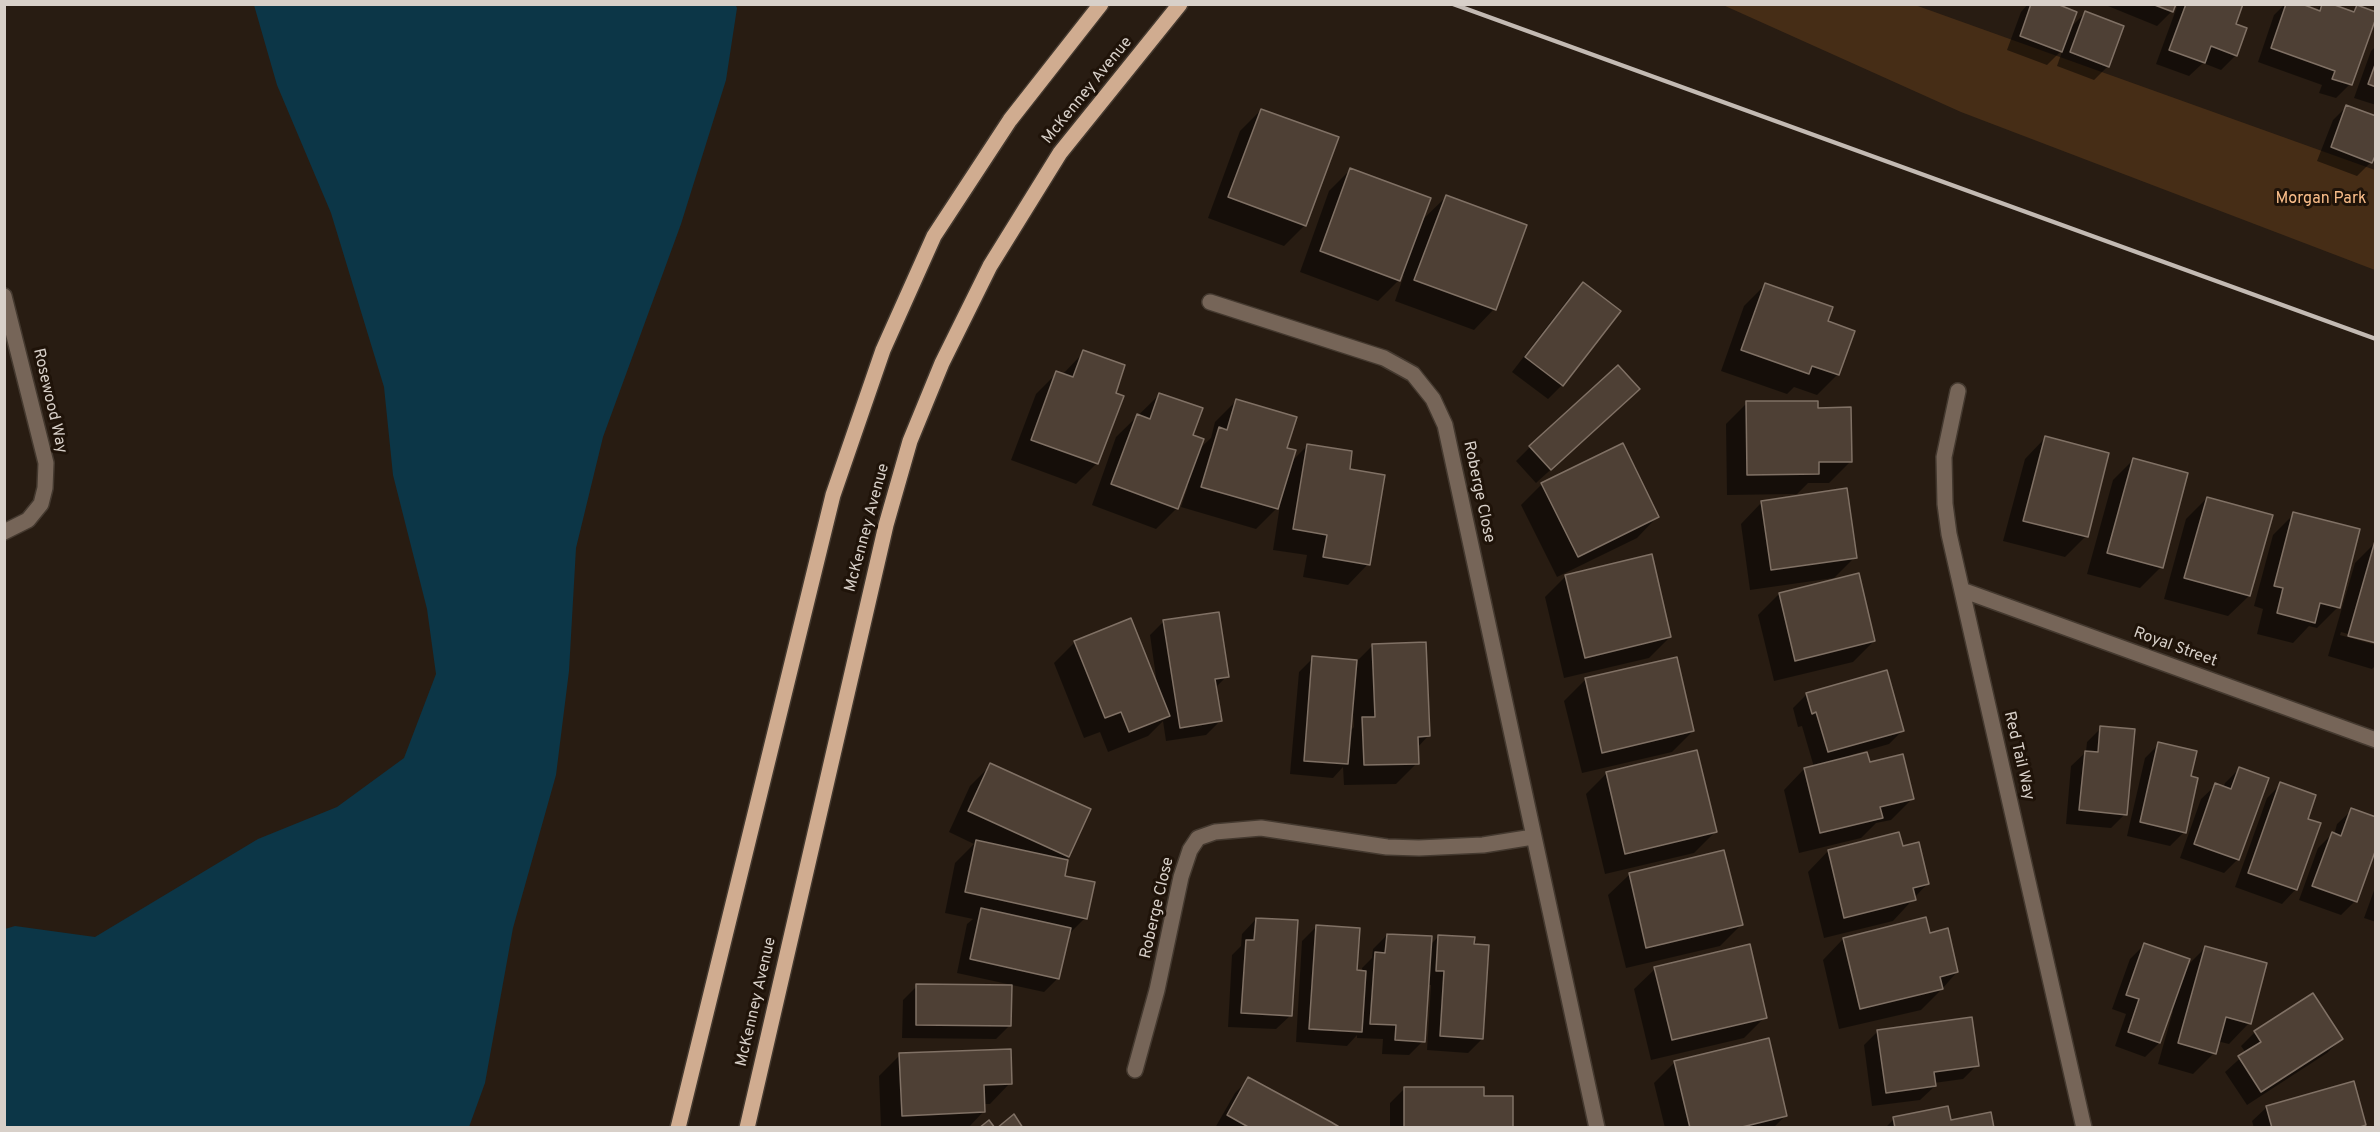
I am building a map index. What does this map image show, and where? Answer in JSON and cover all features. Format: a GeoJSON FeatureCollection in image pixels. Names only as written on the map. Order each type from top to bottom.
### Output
{"type":"FeatureCollection","features":[{"type":"Feature","properties":{"kind":"main road"},"geometry":{"type":"LineString","coordinates":[[678,1128],[833,495],[883,350],[934,236],[1010,120],[1101,4]]}},
{"type":"Feature","properties":{"kind":"main road","name":"McKenney Avenue"},"geometry":{"type":"LineString","coordinates":[[747,1128],[883,537],[910,441],[942,363],[990,266],[1060,153],[1180,4]]}},
{"type":"Feature","properties":{"kind":"street","name":"Rosewood Way"},"geometry":{"type":"LineString","coordinates":[[4,296],[46,463],[45,488],[41,504],[28,520],[4,532]]}},
{"type":"Feature","properties":{"kind":"street","name":"Roberge Close"},"geometry":{"type":"LineString","coordinates":[[1210,302],[1384,358],[1413,374],[1432,399],[1445,425],[1597,1128]]}},
{"type":"Feature","properties":{"kind":"street","name":"Red Tail Way"},"geometry":{"type":"LineString","coordinates":[[1958,392],[1944,457],[1944,488],[1949,534],[2084,1128]]}},
{"type":"Feature","properties":{"kind":"street","name":"Royal Street"},"geometry":{"type":"LineString","coordinates":[[1962,590],[2376,740]]}},
{"type":"Feature","properties":{"kind":"street","name":"Roberge Close"},"geometry":{"type":"LineString","coordinates":[[1135,1070],[1162,970],[1181,877],[1190,850],[1198,838],[1215,832],[1261,828],[1387,847],[1419,848],[1484,845],[1533,837]]}},
{"type":"Feature","properties":{"kind":"green space","name":"Morgan Park"},"geometry":{"type":"Polygon","coordinates":[[[1723,5],[1915,5],[2375,170],[2375,270],[1961,112],[1723,5]]]}},
{"type":"Feature","properties":{"kind":"water"},"geometry":{"type":"Polygon","coordinates":[[[735,4],[737,8],[726,80],[681,224],[603,437],[576,548],[569,671],[556,775],[513,928],[485,1083],[469,1127],[5,1127],[5,929],[15,926],[95,937],[258,839],[337,807],[404,758],[436,674],[427,609],[393,475],[384,387],[331,213],[277,85],[254,5],[735,4]]]}},
{"type":"Feature","properties":{"kind":"building"},"geometry":{"type":"Polygon","coordinates":[[[2031,4],[2057,4],[2077,12],[2062,52],[2020,36],[2031,4]]]}},
{"type":"Feature","properties":{"kind":"building"},"geometry":{"type":"Polygon","coordinates":[[[2152,4],[2176,4],[2173,12],[2152,4]]]}},
{"type":"Feature","properties":{"kind":"building"},"geometry":{"type":"Polygon","coordinates":[[[2186,4],[2243,4],[2236,24],[2247,28],[2237,56],[2211,46],[2205,63],[2169,50],[2186,4]]]}},
{"type":"Feature","properties":{"kind":"building"},"geometry":{"type":"Polygon","coordinates":[[[2286,4],[2302,4],[2320,11],[2322,4],[2332,4],[2354,12],[2357,5],[2376,12],[2376,18],[2352,85],[2332,79],[2335,71],[2271,48],[2286,4]]]}},
{"type":"Feature","properties":{"kind":"building"},"geometry":{"type":"Polygon","coordinates":[[[2085,11],[2124,26],[2109,67],[2070,52],[2085,11]]]}},
{"type":"Feature","properties":{"kind":"building"},"geometry":{"type":"Polygon","coordinates":[[[2376,62],[2376,87],[2368,84],[2376,62]]]}},
{"type":"Feature","properties":{"kind":"building"},"geometry":{"type":"Polygon","coordinates":[[[2346,105],[2376,116],[2376,154],[2372,163],[2331,147],[2346,105]]]}},
{"type":"Feature","properties":{"kind":"building"},"geometry":{"type":"Polygon","coordinates":[[[1261,109],[1339,137],[1306,226],[1228,197],[1261,109]]]}},
{"type":"Feature","properties":{"kind":"building"},"geometry":{"type":"Polygon","coordinates":[[[1350,168],[1431,198],[1400,281],[1320,251],[1350,168]]]}},
{"type":"Feature","properties":{"kind":"building"},"geometry":{"type":"Polygon","coordinates":[[[1446,195],[1527,225],[1496,310],[1414,280],[1446,195]]]}},
{"type":"Feature","properties":{"kind":"building"},"geometry":{"type":"Polygon","coordinates":[[[1583,282],[1621,311],[1563,386],[1525,357],[1583,282]]]}},
{"type":"Feature","properties":{"kind":"building"},"geometry":{"type":"Polygon","coordinates":[[[1765,283],[1833,307],[1828,321],[1855,331],[1839,375],[1812,366],[1809,374],[1741,350],[1765,283]]]}},
{"type":"Feature","properties":{"kind":"building"},"geometry":{"type":"Polygon","coordinates":[[[1083,350],[1125,365],[1116,393],[1124,396],[1098,464],[1031,440],[1056,371],[1073,377],[1083,350]]]}},
{"type":"Feature","properties":{"kind":"building"},"geometry":{"type":"Polygon","coordinates":[[[1618,365],[1640,389],[1551,470],[1529,446],[1618,365]]]}},
{"type":"Feature","properties":{"kind":"building"},"geometry":{"type":"Polygon","coordinates":[[[1159,393],[1203,408],[1193,435],[1204,439],[1178,509],[1111,484],[1137,414],[1150,419],[1159,393]]]}},
{"type":"Feature","properties":{"kind":"building"},"geometry":{"type":"Polygon","coordinates":[[[1236,399],[1297,417],[1287,448],[1296,450],[1278,509],[1201,487],[1219,427],[1227,430],[1236,399]]]}},
{"type":"Feature","properties":{"kind":"building"},"geometry":{"type":"Polygon","coordinates":[[[1746,401],[1818,401],[1818,408],[1851,407],[1852,462],[1819,462],[1819,474],[1747,475],[1746,401]]]}},
{"type":"Feature","properties":{"kind":"building"},"geometry":{"type":"Polygon","coordinates":[[[2045,436],[2109,453],[2088,537],[2023,521],[2045,436]]]}},
{"type":"Feature","properties":{"kind":"building"},"geometry":{"type":"Polygon","coordinates":[[[1623,443],[1659,517],[1578,557],[1541,483],[1623,443]]]}},
{"type":"Feature","properties":{"kind":"building"},"geometry":{"type":"Polygon","coordinates":[[[1307,444],[1352,451],[1350,469],[1385,475],[1370,565],[1323,557],[1327,535],[1293,529],[1307,444]]]}},
{"type":"Feature","properties":{"kind":"building"},"geometry":{"type":"Polygon","coordinates":[[[2133,458],[2188,473],[2163,568],[2107,553],[2133,458]]]}},
{"type":"Feature","properties":{"kind":"building"},"geometry":{"type":"Polygon","coordinates":[[[1847,488],[1857,558],[1771,570],[1761,501],[1847,488]]]}},
{"type":"Feature","properties":{"kind":"building"},"geometry":{"type":"Polygon","coordinates":[[[2207,497],[2273,515],[2250,596],[2184,578],[2207,497]]]}},
{"type":"Feature","properties":{"kind":"building"},"geometry":{"type":"Polygon","coordinates":[[[2293,512],[2360,529],[2340,608],[2320,603],[2315,623],[2277,613],[2283,588],[2274,586],[2293,512]]]}},
{"type":"Feature","properties":{"kind":"building"},"geometry":{"type":"Polygon","coordinates":[[[2376,541],[2376,643],[2348,636],[2376,541]]]}},
{"type":"Feature","properties":{"kind":"building"},"geometry":{"type":"Polygon","coordinates":[[[1652,554],[1671,637],[1585,658],[1565,575],[1652,554]]]}},
{"type":"Feature","properties":{"kind":"building"},"geometry":{"type":"Polygon","coordinates":[[[1859,573],[1875,641],[1795,661],[1779,593],[1859,573]]]}},
{"type":"Feature","properties":{"kind":"building"},"geometry":{"type":"Polygon","coordinates":[[[1219,612],[1229,677],[1215,679],[1222,721],[1180,728],[1163,620],[1219,612]]]}},
{"type":"Feature","properties":{"kind":"building"},"geometry":{"type":"Polygon","coordinates":[[[1131,618],[1170,716],[1129,732],[1121,712],[1105,718],[1074,641],[1131,618]]]}},
{"type":"Feature","properties":{"kind":"building"},"geometry":{"type":"Polygon","coordinates":[[[1426,642],[1430,736],[1418,737],[1419,764],[1364,765],[1362,717],[1375,717],[1372,644],[1426,642]]]}},
{"type":"Feature","properties":{"kind":"building"},"geometry":{"type":"Polygon","coordinates":[[[1312,656],[1357,660],[1348,764],[1304,761],[1312,656]]]}},
{"type":"Feature","properties":{"kind":"building"},"geometry":{"type":"Polygon","coordinates":[[[1677,657],[1694,731],[1602,753],[1585,678],[1677,657]]]}},
{"type":"Feature","properties":{"kind":"building"},"geometry":{"type":"Polygon","coordinates":[[[1887,670],[1904,731],[1828,752],[1816,712],[1812,714],[1806,693],[1887,670]]]}},
{"type":"Feature","properties":{"kind":"building"},"geometry":{"type":"Polygon","coordinates":[[[2100,726],[2135,729],[2127,815],[2079,810],[2085,751],[2098,752],[2100,726]]]}},
{"type":"Feature","properties":{"kind":"building"},"geometry":{"type":"Polygon","coordinates":[[[2158,742],[2197,751],[2191,776],[2198,778],[2186,833],[2140,822],[2158,742]]]}},
{"type":"Feature","properties":{"kind":"building"},"geometry":{"type":"Polygon","coordinates":[[[1697,750],[1717,832],[1625,854],[1606,772],[1697,750]]]}},
{"type":"Feature","properties":{"kind":"building"},"geometry":{"type":"Polygon","coordinates":[[[1867,752],[1870,762],[1903,754],[1914,799],[1880,807],[1883,818],[1820,833],[1804,768],[1867,752]]]}},
{"type":"Feature","properties":{"kind":"building"},"geometry":{"type":"Polygon","coordinates":[[[990,763],[1091,809],[1069,857],[968,811],[990,763]]]}},
{"type":"Feature","properties":{"kind":"building"},"geometry":{"type":"Polygon","coordinates":[[[2239,767],[2269,778],[2239,860],[2194,844],[2215,783],[2231,789],[2239,767]]]}},
{"type":"Feature","properties":{"kind":"building"},"geometry":{"type":"Polygon","coordinates":[[[2280,782],[2316,795],[2308,819],[2321,823],[2297,890],[2248,873],[2280,782]]]}},
{"type":"Feature","properties":{"kind":"building"},"geometry":{"type":"Polygon","coordinates":[[[2351,808],[2376,817],[2376,849],[2357,902],[2312,886],[2332,832],[2341,836],[2351,808]]]}},
{"type":"Feature","properties":{"kind":"building"},"geometry":{"type":"Polygon","coordinates":[[[1899,832],[1903,846],[1919,842],[1929,884],[1913,888],[1916,900],[1844,918],[1828,850],[1899,832]]]}},
{"type":"Feature","properties":{"kind":"building"},"geometry":{"type":"Polygon","coordinates":[[[976,840],[1068,860],[1065,876],[1095,882],[1087,919],[965,892],[976,840]]]}},
{"type":"Feature","properties":{"kind":"building"},"geometry":{"type":"Polygon","coordinates":[[[1724,850],[1743,925],[1646,948],[1629,873],[1724,850]]]}},
{"type":"Feature","properties":{"kind":"building"},"geometry":{"type":"Polygon","coordinates":[[[981,908],[1071,928],[1059,979],[970,959],[981,908]]]}},
{"type":"Feature","properties":{"kind":"building"},"geometry":{"type":"Polygon","coordinates":[[[1926,917],[1930,933],[1948,928],[1958,972],[1940,977],[1943,989],[1860,1009],[1843,938],[1926,917]]]}},
{"type":"Feature","properties":{"kind":"building"},"geometry":{"type":"Polygon","coordinates":[[[1256,918],[1298,920],[1292,1016],[1241,1013],[1246,940],[1254,940],[1256,918]]]}},
{"type":"Feature","properties":{"kind":"building"},"geometry":{"type":"Polygon","coordinates":[[[1316,925],[1360,928],[1357,970],[1366,971],[1362,1032],[1309,1029],[1316,925]]]}},
{"type":"Feature","properties":{"kind":"building"},"geometry":{"type":"Polygon","coordinates":[[[1387,934],[1432,936],[1425,1042],[1395,1040],[1396,1025],[1370,1024],[1375,952],[1385,953],[1387,934]]]}},
{"type":"Feature","properties":{"kind":"building"},"geometry":{"type":"Polygon","coordinates":[[[1438,935],[1475,937],[1474,944],[1489,945],[1483,1039],[1440,1036],[1444,971],[1436,971],[1438,935]]]}},
{"type":"Feature","properties":{"kind":"building"},"geometry":{"type":"Polygon","coordinates":[[[2144,943],[2190,959],[2160,1043],[2128,1032],[2139,999],[2126,995],[2144,943]]]}},
{"type":"Feature","properties":{"kind":"building"},"geometry":{"type":"Polygon","coordinates":[[[1750,944],[1767,1018],[1672,1040],[1654,967],[1750,944]]]}},
{"type":"Feature","properties":{"kind":"building"},"geometry":{"type":"Polygon","coordinates":[[[2205,946],[2267,963],[2251,1024],[2226,1017],[2216,1054],[2178,1043],[2205,946]]]}},
{"type":"Feature","properties":{"kind":"building"},"geometry":{"type":"Polygon","coordinates":[[[916,984],[1012,985],[1011,1026],[916,1025],[916,984]]]}},
{"type":"Feature","properties":{"kind":"building"},"geometry":{"type":"Polygon","coordinates":[[[2313,993],[2343,1039],[2261,1092],[2238,1056],[2261,1042],[2254,1031],[2313,993]]]}},
{"type":"Feature","properties":{"kind":"building"},"geometry":{"type":"Polygon","coordinates":[[[1972,1017],[1979,1066],[1934,1072],[1936,1086],[1886,1093],[1877,1030],[1972,1017]]]}},
{"type":"Feature","properties":{"kind":"building"},"geometry":{"type":"Polygon","coordinates":[[[1769,1038],[1787,1116],[1738,1128],[1690,1128],[1674,1061],[1769,1038]]]}},
{"type":"Feature","properties":{"kind":"building"},"geometry":{"type":"Polygon","coordinates":[[[1011,1049],[1012,1084],[984,1085],[985,1112],[902,1116],[899,1053],[1011,1049]]]}},
{"type":"Feature","properties":{"kind":"building"},"geometry":{"type":"Polygon","coordinates":[[[1248,1077],[1341,1128],[1250,1128],[1227,1115],[1248,1077]]]}},
{"type":"Feature","properties":{"kind":"building"},"geometry":{"type":"Polygon","coordinates":[[[2354,1081],[2366,1125],[2357,1128],[2272,1128],[2266,1106],[2354,1081]]]}},
{"type":"Feature","properties":{"kind":"building"},"geometry":{"type":"Polygon","coordinates":[[[1404,1087],[1484,1087],[1484,1096],[1513,1096],[1513,1128],[1404,1128],[1404,1087]]]}},
{"type":"Feature","properties":{"kind":"building"},"geometry":{"type":"Polygon","coordinates":[[[1948,1106],[1951,1120],[1991,1112],[1994,1128],[1895,1128],[1893,1117],[1948,1106]]]}},
{"type":"Feature","properties":{"kind":"building"},"geometry":{"type":"Polygon","coordinates":[[[1014,1114],[1023,1128],[997,1128],[1014,1114]]]}},
{"type":"Feature","properties":{"kind":"building"},"geometry":{"type":"Polygon","coordinates":[[[989,1120],[995,1128],[979,1128],[989,1120]]]}},
{"type":"Feature","properties":{"kind":"railway"},"geometry":{"type":"LineString","coordinates":[[1453,4],[2376,339]]}}]}
